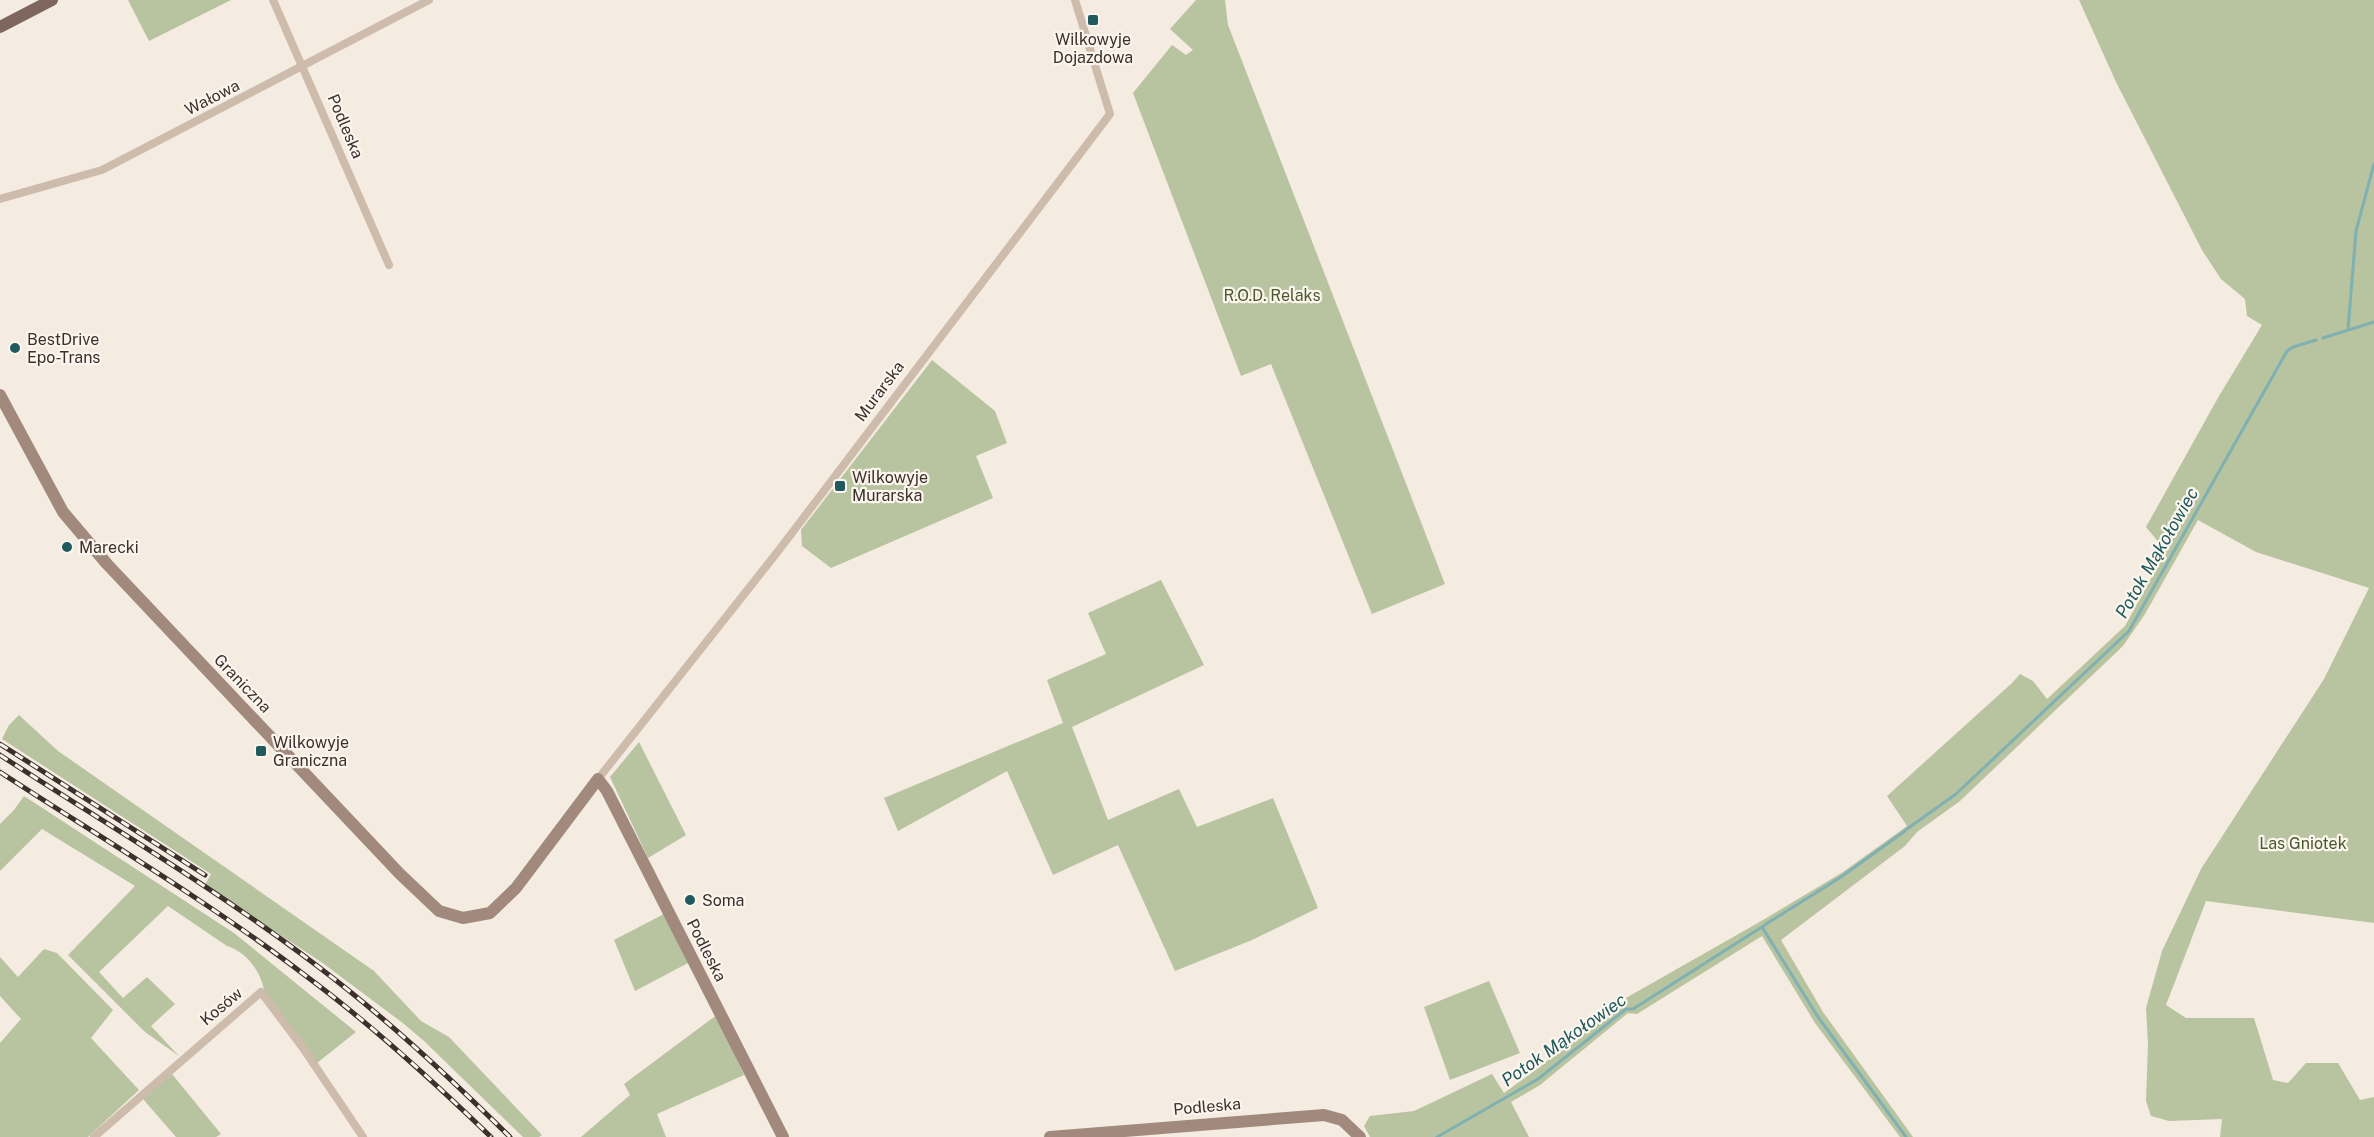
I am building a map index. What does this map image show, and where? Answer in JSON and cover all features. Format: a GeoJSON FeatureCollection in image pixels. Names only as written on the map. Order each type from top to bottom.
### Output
{"type":"FeatureCollection","features":[{"type":"Feature","properties":{"kind":"main road"},"geometry":{"type":"LineString","coordinates":[[0,27],[52,0]]}},
{"type":"Feature","properties":{"kind":"street","name":"Podleska"},"geometry":{"type":"LineString","coordinates":[[273,0],[389,265]]}},
{"type":"Feature","properties":{"kind":"street","name":"Wałowa"},"geometry":{"type":"LineString","coordinates":[[0,199],[102,170],[429,0]]}},
{"type":"Feature","properties":{"kind":"street","name":"Murarska"},"geometry":{"type":"LineString","coordinates":[[598,779],[779,550],[1110,114],[1075,0]]}},
{"type":"Feature","properties":{"kind":"street","name":"Graniczna"},"geometry":{"type":"LineString","coordinates":[[0,395],[63,512],[106,564],[400,874],[439,911],[463,918],[490,913],[516,888],[598,779]]}},
{"type":"Feature","properties":{"kind":"street","name":"Podleska"},"geometry":{"type":"LineString","coordinates":[[598,779],[607,791],[645,864],[783,1137]]}},
{"type":"Feature","properties":{"kind":"street","name":"Kosów"},"geometry":{"type":"LineString","coordinates":[[94,1137],[261,992],[303,1048],[363,1137]]}},
{"type":"Feature","properties":{"kind":"street","name":"Podleska"},"geometry":{"type":"LineString","coordinates":[[1050,1137],[1324,1115],[1342,1120],[1360,1137]]}},
{"type":"Feature","properties":{"kind":"green space"},"geometry":{"type":"Polygon","coordinates":[[[128,0],[231,0],[149,41],[128,0]]]}},
{"type":"Feature","properties":{"kind":"green space","name":"R.O.D. Relaks"},"geometry":{"type":"Polygon","coordinates":[[[1196,0],[1225,0],[1228,25],[1445,584],[1372,614],[1271,364],[1241,376],[1133,93],[1172,45],[1186,55],[1193,50],[1170,29],[1196,0]]]}},
{"type":"Feature","properties":{"kind":"green space","name":"Las Gniotek"},"geometry":{"type":"Polygon","coordinates":[[[2079,0],[2374,0],[2374,923],[2206,901],[2166,1005],[2186,1018],[2254,1018],[2273,1080],[2288,1083],[2306,1063],[2338,1063],[2360,1100],[2374,1097],[2374,1137],[2220,1137],[2222,1119],[2169,1121],[2151,1116],[2146,1101],[2148,1044],[2146,1008],[2162,951],[2201,869],[2324,679],[2369,588],[2256,552],[2198,520],[2145,614],[2123,646],[1960,801],[1917,832],[1905,846],[1781,940],[1823,1012],[1913,1137],[1900,1137],[1815,1023],[1762,936],[1637,1014],[1628,1013],[1540,1085],[1511,1102],[1529,1137],[1370,1137],[1364,1126],[1370,1116],[1414,1111],[1492,1074],[1504,1093],[1626,998],[1843,872],[1907,826],[1887,796],[2020,674],[2033,681],[2047,699],[2125,626],[2166,551],[2146,527],[2219,396],[2262,325],[2247,316],[2245,299],[2221,279],[2202,250],[2116,82],[2079,0]]]}},
{"type":"Feature","properties":{"kind":"green space"},"geometry":{"type":"Polygon","coordinates":[[[932,360],[995,411],[1007,443],[976,456],[993,498],[831,568],[802,546],[801,530],[932,360]]]}},
{"type":"Feature","properties":{"kind":"green space"},"geometry":{"type":"Polygon","coordinates":[[[1161,580],[1204,665],[1072,727],[1108,820],[1179,789],[1197,827],[1273,798],[1318,908],[1252,940],[1175,971],[1118,845],[1053,875],[1007,771],[898,831],[884,798],[1063,723],[1047,680],[1106,654],[1088,613],[1161,580]]]}},
{"type":"Feature","properties":{"kind":"green space"},"geometry":{"type":"Polygon","coordinates":[[[19,715],[58,751],[374,971],[421,1021],[449,1037],[542,1135],[523,1137],[404,1024],[324,964],[205,885],[211,874],[2,739],[9,725],[19,715]]]}},
{"type":"Feature","properties":{"kind":"green space"},"geometry":{"type":"Polygon","coordinates":[[[639,742],[686,835],[648,858],[610,777],[639,742]]]}},
{"type":"Feature","properties":{"kind":"green space"},"geometry":{"type":"Polygon","coordinates":[[[24,796],[234,933],[356,1032],[317,1063],[264,991],[260,977],[247,958],[168,906],[99,972],[123,998],[147,977],[175,1004],[151,1026],[179,1056],[145,1032],[68,955],[135,886],[42,829],[0,871],[0,824],[24,796]]]}},
{"type":"Feature","properties":{"kind":"green space"},"geometry":{"type":"Polygon","coordinates":[[[664,914],[688,963],[635,991],[614,940],[664,914]]]}},
{"type":"Feature","properties":{"kind":"green space"},"geometry":{"type":"Polygon","coordinates":[[[44,949],[57,953],[113,1010],[91,1038],[139,1090],[88,1137],[0,1137],[0,1043],[21,1019],[0,996],[0,957],[18,977],[44,949]]]}},
{"type":"Feature","properties":{"kind":"green space"},"geometry":{"type":"Polygon","coordinates":[[[1489,981],[1520,1053],[1450,1080],[1424,1007],[1489,981]]]}},
{"type":"Feature","properties":{"kind":"green space"},"geometry":{"type":"Polygon","coordinates":[[[718,1014],[744,1075],[657,1114],[666,1137],[581,1137],[630,1095],[624,1084],[718,1014]]]}},
{"type":"Feature","properties":{"kind":"green space"},"geometry":{"type":"Polygon","coordinates":[[[172,1074],[221,1134],[216,1137],[176,1137],[143,1099],[172,1074]]]}},
{"type":"Feature","properties":{"kind":"waterway"},"geometry":{"type":"LineString","coordinates":[[2348,330],[2356,231],[2374,164]]}},
{"type":"Feature","properties":{"kind":"waterway","name":"Potok Mąkołowiec"},"geometry":{"type":"LineString","coordinates":[[2323,338],[2374,322]]}},
{"type":"Feature","properties":{"kind":"waterway","name":"Potok Mąkołowiec"},"geometry":{"type":"LineString","coordinates":[[1907,829],[1956,794],[2129,631],[2287,351],[2316,340]]}},
{"type":"Feature","properties":{"kind":"waterway","name":"Potok Mąkołowiec"},"geometry":{"type":"LineString","coordinates":[[1766,924],[1841,877],[1905,831]]}},
{"type":"Feature","properties":{"kind":"waterway","name":"Potok Mąkołowiec"},"geometry":{"type":"LineString","coordinates":[[1437,1137],[1538,1079],[1626,1009],[1633,1009],[1765,925]]}},
{"type":"Feature","properties":{"kind":"waterway"},"geometry":{"type":"LineString","coordinates":[[1762,927],[1818,1017],[1906,1137]]}},
{"type":"Feature","properties":{"kind":"railway"},"geometry":{"type":"LineString","coordinates":[[0,744],[205,875]]}},
{"type":"Feature","properties":{"kind":"railway"},"geometry":{"type":"LineString","coordinates":[[0,755],[200,883],[316,965],[416,1048],[510,1137]]}},
{"type":"Feature","properties":{"kind":"railway"},"geometry":{"type":"LineString","coordinates":[[0,772],[194,897],[306,976],[401,1054],[491,1137]]}},
{"type":"Feature","properties":{"kind":"place","name":"Wilkowyje Dojazdowa"},"geometry":{"type":"Point","coordinates":[1093,20]}},
{"type":"Feature","properties":{"kind":"place","name":"BestDrive Epo-Trans"},"geometry":{"type":"Point","coordinates":[15,348]}},
{"type":"Feature","properties":{"kind":"place","name":"Wilkowyje Murarska"},"geometry":{"type":"Point","coordinates":[840,486]}},
{"type":"Feature","properties":{"kind":"place","name":"Marecki"},"geometry":{"type":"Point","coordinates":[67,547]}},
{"type":"Feature","properties":{"kind":"place","name":"Wilkowyje Graniczna"},"geometry":{"type":"Point","coordinates":[261,751]}},
{"type":"Feature","properties":{"kind":"place","name":"Soma"},"geometry":{"type":"Point","coordinates":[690,900]}}]}
